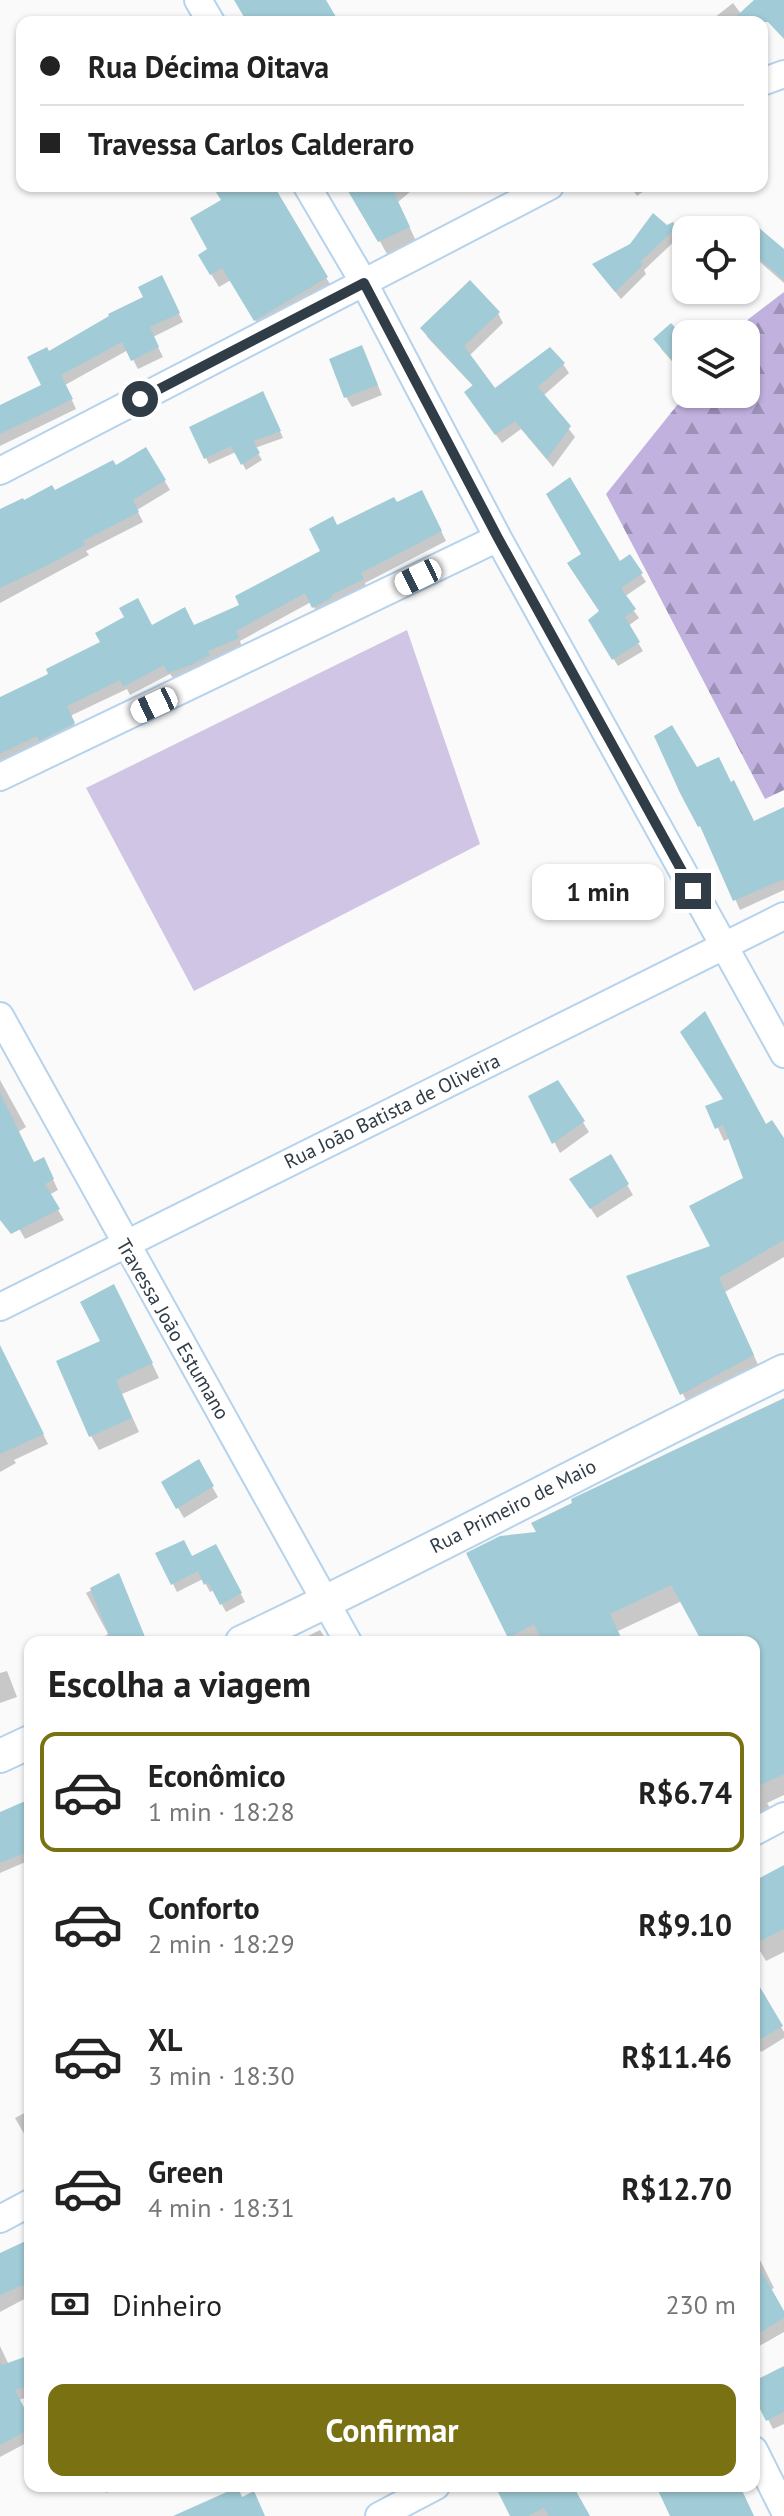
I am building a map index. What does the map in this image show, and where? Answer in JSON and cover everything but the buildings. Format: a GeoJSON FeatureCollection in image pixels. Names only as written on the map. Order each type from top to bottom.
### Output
{"type":"FeatureCollection","features":[{"type":"Feature","properties":{"kind":"street"},"geometry":{"type":"LineString","coordinates":[[311,192],[364,283],[498,538],[784,1054]]}},
{"type":"Feature","properties":{"kind":"street"},"geometry":{"type":"LineString","coordinates":[[0,471],[538,192]]}},
{"type":"Feature","properties":{"kind":"street"},"geometry":{"type":"LineString","coordinates":[[0,777],[498,538]]}},
{"type":"Feature","properties":{"kind":"street","name":"Rua João Batista de Oliveira"},"geometry":{"type":"LineString","coordinates":[[0,1307],[784,916]]}},
{"type":"Feature","properties":{"kind":"street","name":"Travessa João Estumano"},"geometry":{"type":"LineString","coordinates":[[0,1016],[345,1636]]}},
{"type":"Feature","properties":{"kind":"street","name":"Rua Primeiro de Maio"},"geometry":{"type":"LineString","coordinates":[[255,1636],[784,1371]]}},
{"type":"Feature","properties":{"kind":"street"},"geometry":{"type":"LineString","coordinates":[[0,1756],[24,1745]]}},
{"type":"Feature","properties":{"kind":"street"},"geometry":{"type":"LineString","coordinates":[[760,1829],[784,1816]]}},
{"type":"Feature","properties":{"kind":"street"},"geometry":{"type":"LineString","coordinates":[[0,2219],[24,2206]]}},
{"type":"Feature","properties":{"kind":"street"},"geometry":{"type":"LineString","coordinates":[[760,2462],[784,2510]]}},
{"type":"Feature","properties":{"kind":"street"},"geometry":{"type":"LineString","coordinates":[[379,2516],[425,2492]]}},
{"type":"Feature","properties":{"kind":"green space"},"geometry":{"type":"Polygon","coordinates":[[[784,292],[784,790],[765,799],[606,494],[675,408],[760,408],[760,320],[747,320],[784,292]]]}},
{"type":"Feature","properties":{"kind":"shaded area"},"geometry":{"type":"Polygon","coordinates":[[[407,630],[480,844],[194,991],[86,788],[407,630]]]}},
{"type":"Feature","properties":{"kind":"route"},"geometry":{"type":"LineString","coordinates":[[140,399],[364,283],[498,538],[693,891]]}}]}
